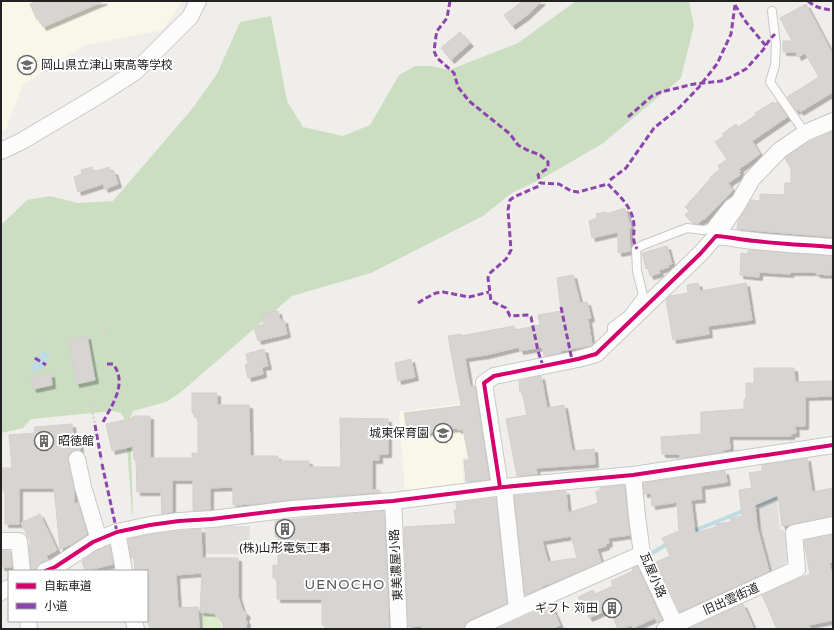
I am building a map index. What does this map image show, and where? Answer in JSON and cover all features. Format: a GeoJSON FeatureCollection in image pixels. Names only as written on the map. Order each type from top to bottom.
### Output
{"type":"FeatureCollection","features":[{"type":"Feature","properties":{"kind":"street"},"geometry":{"type":"LineString","coordinates":[[1,151],[22,141],[135,72],[190,17],[198,1]]}},
{"type":"Feature","properties":{"kind":"street"},"geometry":{"type":"LineString","coordinates":[[517,609],[502,487],[484,383],[494,376],[596,354],[700,254],[716,236],[752,179],[780,150],[805,133],[833,121]]}},
{"type":"Feature","properties":{"kind":"street"},"geometry":{"type":"LineString","coordinates":[[716,236],[775,243],[833,247]]}},
{"type":"Feature","properties":{"kind":"street"},"geometry":{"type":"LineString","coordinates":[[47,570],[99,540],[117,532],[179,521],[393,500],[502,487],[633,476],[833,445]]}},
{"type":"Feature","properties":{"kind":"street"},"geometry":{"type":"LineString","coordinates":[[77,459],[83,487],[99,540]]}},
{"type":"Feature","properties":{"kind":"street","name":"瓦屋小路"},"geometry":{"type":"LineString","coordinates":[[633,476],[642,554],[672,628]]}},
{"type":"Feature","properties":{"kind":"street","name":"東美濃屋小路"},"geometry":{"type":"LineString","coordinates":[[393,500],[399,629]]}},
{"type":"Feature","properties":{"kind":"street","name":"旧出雲街道"},"geometry":{"type":"LineString","coordinates":[[672,628],[797,569],[794,533],[833,524]]}},
{"type":"Feature","properties":{"kind":"street"},"geometry":{"type":"LineString","coordinates":[[117,532],[124,570]]}},
{"type":"Feature","properties":{"kind":"street"},"geometry":{"type":"LineString","coordinates":[[1,541],[19,541],[22,570]]}},
{"type":"Feature","properties":{"kind":"street"},"geometry":{"type":"LineString","coordinates":[[473,629],[642,554]]}},
{"type":"Feature","properties":{"kind":"lane"},"geometry":{"type":"LineString","coordinates":[[772,11],[776,45],[776,65],[770,82],[805,133]]}},
{"type":"Feature","properties":{"kind":"lane"},"geometry":{"type":"LineString","coordinates":[[612,338],[612,327],[628,315],[643,295],[637,271],[636,249],[687,228],[703,230],[709,229],[729,204],[743,194]]}},
{"type":"Feature","properties":{"kind":"path"},"geometry":{"type":"LineString","coordinates":[[105,328],[105,338]]}},
{"type":"Feature","properties":{"kind":"path"},"geometry":{"type":"LineString","coordinates":[[90,397],[95,425]]}},
{"type":"Feature","properties":{"kind":"path"},"geometry":{"type":"LineString","coordinates":[[100,458],[102,464]]}},
{"type":"Feature","properties":{"kind":"shaded area","name":"岡山県立津山東高等学校"},"geometry":{"type":"Polygon","coordinates":[[[1,1],[182,1],[163,30],[85,45],[23,85],[6,129],[1,131],[1,1]]]}},
{"type":"Feature","properties":{"kind":"shaded area","name":"城東保育園"},"geometry":{"type":"Polygon","coordinates":[[[476,380],[489,455],[462,458],[464,489],[405,494],[399,412],[459,404],[456,383],[476,380]]]}},
{"type":"Feature","properties":{"kind":"shaded area"},"geometry":{"type":"Polygon","coordinates":[[[777,501],[780,530],[784,530],[790,557],[783,566],[772,571],[755,510],[777,501]]]}},
{"type":"Feature","properties":{"kind":"shaded area"},"geometry":{"type":"Polygon","coordinates":[[[205,526],[250,526],[249,554],[204,554],[205,526]]]}},
{"type":"Feature","properties":{"kind":"green space"},"geometry":{"type":"Polygon","coordinates":[[[576,1],[689,1],[694,26],[681,78],[602,144],[543,178],[512,193],[483,216],[371,273],[292,296],[181,392],[166,402],[133,411],[130,418],[133,515],[125,420],[121,413],[113,411],[31,419],[23,428],[1,433],[1,225],[27,200],[50,196],[78,203],[113,201],[192,109],[217,74],[240,22],[271,16],[287,101],[303,127],[343,136],[370,125],[399,75],[415,66],[432,66],[449,70],[518,43],[576,1]]]}},
{"type":"Feature","properties":{"kind":"green space"},"geometry":{"type":"Polygon","coordinates":[[[201,614],[212,615],[218,619],[222,629],[202,629],[201,614]]]}},
{"type":"Feature","properties":{"kind":"water"},"geometry":{"type":"Polygon","coordinates":[[[44,350],[50,354],[44,367],[39,371],[32,371],[31,369],[35,360],[44,350]]]}},
{"type":"Feature","properties":{"kind":"building"},"geometry":{"type":"Polygon","coordinates":[[[38,1],[104,1],[43,27],[39,19],[37,20],[30,4],[38,1]]]}},
{"type":"Feature","properties":{"kind":"building"},"geometry":{"type":"Polygon","coordinates":[[[523,1],[542,1],[526,16],[512,26],[504,15],[523,1]]]}},
{"type":"Feature","properties":{"kind":"building"},"geometry":{"type":"Polygon","coordinates":[[[806,4],[833,55],[833,92],[800,112],[799,109],[796,111],[787,97],[819,77],[805,53],[798,57],[796,52],[783,52],[783,41],[792,41],[780,18],[806,4]]]}},
{"type":"Feature","properties":{"kind":"building"},"geometry":{"type":"Polygon","coordinates":[[[460,32],[470,43],[451,60],[441,48],[460,32]]]}},
{"type":"Feature","properties":{"kind":"building"},"geometry":{"type":"Polygon","coordinates":[[[773,102],[775,104],[777,102],[787,117],[752,141],[760,154],[739,169],[741,171],[739,173],[740,175],[728,183],[733,190],[704,220],[703,219],[698,224],[693,223],[685,215],[689,211],[685,207],[711,178],[710,177],[720,169],[718,166],[727,159],[715,142],[724,136],[722,134],[736,124],[738,127],[756,115],[755,113],[773,102]]]}},
{"type":"Feature","properties":{"kind":"building"},"geometry":{"type":"Polygon","coordinates":[[[833,131],[833,237],[737,229],[738,221],[751,200],[760,201],[760,194],[784,195],[785,183],[791,183],[791,169],[785,158],[809,142],[833,131]]]}},
{"type":"Feature","properties":{"kind":"building"},"geometry":{"type":"Polygon","coordinates":[[[92,167],[93,172],[109,167],[111,172],[114,171],[118,184],[105,189],[103,184],[78,192],[74,177],[82,174],[81,170],[92,167]]]}},
{"type":"Feature","properties":{"kind":"building"},"geometry":{"type":"Polygon","coordinates":[[[625,208],[631,228],[629,228],[630,251],[618,253],[618,232],[592,238],[589,221],[597,218],[596,214],[606,212],[606,214],[625,208]]]}},
{"type":"Feature","properties":{"kind":"building"},"geometry":{"type":"Polygon","coordinates":[[[667,246],[672,264],[668,264],[669,267],[659,270],[660,273],[650,276],[648,268],[646,269],[642,253],[667,246]]]}},
{"type":"Feature","properties":{"kind":"building"},"geometry":{"type":"Polygon","coordinates":[[[748,250],[833,256],[833,270],[831,270],[831,275],[816,274],[817,272],[791,272],[790,274],[759,272],[759,277],[740,275],[741,253],[748,254],[748,250]]]}},
{"type":"Feature","properties":{"kind":"building"},"geometry":{"type":"Polygon","coordinates":[[[573,275],[580,303],[587,302],[591,318],[588,319],[592,345],[560,351],[560,353],[544,356],[542,347],[520,351],[519,347],[486,355],[465,358],[470,387],[475,386],[489,479],[466,482],[464,460],[469,460],[463,429],[458,430],[457,428],[408,435],[404,413],[461,406],[448,336],[461,334],[461,336],[514,326],[515,330],[540,325],[538,315],[561,311],[557,278],[573,275]]]}},
{"type":"Feature","properties":{"kind":"building"},"geometry":{"type":"Polygon","coordinates":[[[698,283],[700,291],[746,283],[752,320],[708,326],[709,334],[673,340],[666,300],[670,296],[688,293],[687,285],[698,283]]]}},
{"type":"Feature","properties":{"kind":"building"},"geometry":{"type":"Polygon","coordinates":[[[278,311],[280,320],[284,320],[287,334],[258,341],[254,327],[264,324],[262,314],[278,311]]]}},
{"type":"Feature","properties":{"kind":"building"},"geometry":{"type":"Polygon","coordinates":[[[87,336],[95,380],[76,384],[69,339],[87,336]]]}},
{"type":"Feature","properties":{"kind":"building"},"geometry":{"type":"Polygon","coordinates":[[[264,349],[268,366],[262,367],[263,374],[248,378],[245,365],[248,364],[246,354],[264,349]]]}},
{"type":"Feature","properties":{"kind":"building"},"geometry":{"type":"Polygon","coordinates":[[[411,359],[415,377],[398,381],[395,363],[411,359]]]}},
{"type":"Feature","properties":{"kind":"building"},"geometry":{"type":"Polygon","coordinates":[[[754,368],[794,368],[795,382],[832,381],[833,396],[805,397],[805,426],[795,426],[796,433],[791,434],[791,436],[729,436],[730,449],[723,450],[723,452],[680,458],[680,454],[662,454],[661,437],[701,434],[701,412],[744,409],[744,399],[746,399],[746,383],[754,383],[754,368]]]}},
{"type":"Feature","properties":{"kind":"building"},"geometry":{"type":"Polygon","coordinates":[[[51,374],[52,385],[33,389],[31,378],[51,374]]]}},
{"type":"Feature","properties":{"kind":"building"},"geometry":{"type":"Polygon","coordinates":[[[541,376],[547,408],[564,405],[572,451],[594,449],[595,464],[536,468],[537,474],[517,476],[506,419],[527,415],[522,392],[520,392],[519,381],[541,376]]]}},
{"type":"Feature","properties":{"kind":"building"},"geometry":{"type":"Polygon","coordinates":[[[192,393],[217,393],[217,405],[249,405],[250,456],[278,456],[278,461],[309,461],[309,467],[341,467],[340,418],[388,419],[388,454],[379,454],[379,460],[372,460],[372,490],[380,490],[380,492],[233,505],[233,487],[210,488],[210,510],[193,511],[193,480],[172,480],[172,512],[162,514],[161,492],[137,492],[136,460],[134,460],[133,446],[112,451],[106,424],[133,418],[133,416],[150,416],[150,458],[192,458],[192,453],[198,453],[198,417],[194,417],[194,413],[192,413],[192,393]]]}},
{"type":"Feature","properties":{"kind":"building"},"geometry":{"type":"Polygon","coordinates":[[[72,424],[73,435],[79,434],[80,450],[71,452],[68,456],[68,461],[74,489],[74,504],[78,503],[87,534],[72,544],[60,549],[54,488],[19,488],[19,524],[5,524],[5,489],[1,489],[1,468],[12,468],[9,435],[35,433],[34,427],[72,424]]]}},
{"type":"Feature","properties":{"kind":"building"},"geometry":{"type":"Polygon","coordinates":[[[807,458],[812,492],[833,488],[833,516],[782,526],[778,495],[755,505],[757,527],[769,571],[680,612],[656,562],[670,556],[662,538],[679,531],[677,502],[652,506],[651,493],[644,494],[643,483],[725,471],[727,482],[701,486],[702,499],[691,500],[695,533],[716,527],[716,524],[731,522],[730,518],[742,516],[739,490],[752,488],[749,473],[762,471],[762,465],[807,458]]]}},
{"type":"Feature","properties":{"kind":"building"},"geometry":{"type":"Polygon","coordinates":[[[624,485],[630,535],[608,538],[609,543],[606,544],[606,546],[597,549],[601,562],[542,586],[543,587],[525,595],[514,496],[566,491],[568,513],[598,503],[596,491],[600,491],[600,488],[624,485]],[[571,536],[542,541],[548,562],[577,558],[571,536]]]}},
{"type":"Feature","properties":{"kind":"building"},"geometry":{"type":"Polygon","coordinates":[[[496,498],[507,603],[469,620],[465,624],[464,629],[422,629],[422,626],[408,627],[404,527],[456,524],[454,510],[457,510],[456,503],[496,498]]]}},
{"type":"Feature","properties":{"kind":"building"},"geometry":{"type":"Polygon","coordinates":[[[384,511],[389,629],[325,629],[325,625],[322,625],[322,599],[277,599],[277,578],[273,578],[273,565],[278,565],[278,537],[275,537],[275,521],[384,511]]]}},
{"type":"Feature","properties":{"kind":"building"},"geometry":{"type":"Polygon","coordinates":[[[40,514],[57,550],[46,556],[48,560],[41,562],[34,570],[31,570],[29,544],[31,543],[21,523],[40,514]]]}},
{"type":"Feature","properties":{"kind":"building"},"geometry":{"type":"Polygon","coordinates":[[[201,529],[202,558],[238,558],[238,596],[242,609],[247,614],[245,619],[247,621],[246,629],[224,629],[222,622],[214,613],[200,612],[202,573],[176,575],[178,608],[198,607],[199,629],[154,629],[154,627],[149,627],[148,570],[135,570],[134,558],[131,558],[128,539],[152,534],[201,529]]]}},
{"type":"Feature","properties":{"kind":"building"},"geometry":{"type":"Polygon","coordinates":[[[833,535],[833,562],[829,563],[833,578],[833,620],[809,625],[810,629],[777,629],[762,595],[810,574],[804,542],[806,540],[833,535]]]}},
{"type":"Feature","properties":{"kind":"building"},"geometry":{"type":"Polygon","coordinates":[[[110,545],[113,564],[85,570],[82,561],[97,550],[110,545]]]}},
{"type":"Feature","properties":{"kind":"building"},"geometry":{"type":"Polygon","coordinates":[[[1,551],[10,551],[12,567],[1,567],[1,551]]]}},
{"type":"Feature","properties":{"kind":"building"},"geometry":{"type":"Polygon","coordinates":[[[637,566],[662,620],[657,622],[655,618],[633,628],[631,625],[618,629],[609,609],[589,618],[578,597],[593,590],[595,594],[613,586],[611,581],[633,571],[632,569],[637,566]]]}},
{"type":"Feature","properties":{"kind":"building"},"geometry":{"type":"Polygon","coordinates":[[[743,604],[754,629],[688,629],[743,604]]]}},
{"type":"Feature","properties":{"kind":"building"},"geometry":{"type":"Polygon","coordinates":[[[551,605],[560,625],[552,629],[496,629],[551,605]]]}},
{"type":"Feature","properties":{"kind":"waterway"},"geometry":{"type":"LineString","coordinates":[[691,532],[775,498],[774,492]]}},
{"type":"Feature","properties":{"kind":"waterway"},"geometry":{"type":"LineString","coordinates":[[647,556],[669,543]]}},
{"type":"Feature","properties":{"kind":"marked path"},"geometry":{"type":"LineString","coordinates":[[450,1],[447,18],[437,31],[434,51],[437,58],[454,73],[458,87],[469,101],[510,134],[518,145],[540,155],[548,162],[548,168],[538,175],[540,183]]}},
{"type":"Feature","properties":{"kind":"marked path"},"geometry":{"type":"LineString","coordinates":[[808,1],[820,8],[833,10]]}},
{"type":"Feature","properties":{"kind":"marked path"},"geometry":{"type":"LineString","coordinates":[[735,5],[746,22],[766,46]]}},
{"type":"Feature","properties":{"kind":"marked path"},"geometry":{"type":"LineString","coordinates":[[610,180],[626,168],[654,128],[679,108],[699,87],[717,64],[731,34],[735,5]]}},
{"type":"Feature","properties":{"kind":"marked path"},"geometry":{"type":"LineString","coordinates":[[628,117],[652,96],[661,92],[694,84],[721,81],[746,69],[775,34]]}},
{"type":"Feature","properties":{"kind":"marked path"},"geometry":{"type":"LineString","coordinates":[[543,366],[538,351],[531,317],[529,315],[510,316],[506,308],[491,301],[488,278],[489,274],[506,259],[511,250],[508,210],[510,200],[539,186],[540,183],[559,184],[571,191],[578,192],[608,184],[622,198],[632,214],[634,240],[637,249]]}},
{"type":"Feature","properties":{"kind":"marked path"},"geometry":{"type":"LineString","coordinates":[[418,303],[436,293],[443,292],[469,297],[489,292]]}},
{"type":"Feature","properties":{"kind":"marked path"},"geometry":{"type":"LineString","coordinates":[[561,307],[572,360]]}},
{"type":"Feature","properties":{"kind":"marked path"},"geometry":{"type":"LineString","coordinates":[[35,358],[46,365]]}},
{"type":"Feature","properties":{"kind":"marked path"},"geometry":{"type":"LineString","coordinates":[[103,422],[114,401],[119,386],[117,371],[113,364],[107,364]]}},
{"type":"Feature","properties":{"kind":"marked path"},"geometry":{"type":"LineString","coordinates":[[95,425],[101,458]]}},
{"type":"Feature","properties":{"kind":"marked path"},"geometry":{"type":"LineString","coordinates":[[102,464],[117,532]]}},
{"type":"Feature","properties":{"kind":"cycle path"},"geometry":{"type":"LineString","coordinates":[[500,487],[484,383],[494,376],[596,354],[700,254],[716,236],[766,242],[833,247]]}},
{"type":"Feature","properties":{"kind":"cycle path"},"geometry":{"type":"LineString","coordinates":[[48,570],[55,567],[93,542],[117,532],[150,525],[292,509],[393,501],[504,487],[633,475],[833,445]]}},
{"type":"Feature","properties":{"kind":"place","name":"岡山県立津山東高等学校"},"geometry":{"type":"Point","coordinates":[27,65]}},
{"type":"Feature","properties":{"kind":"place","name":"城東保育園"},"geometry":{"type":"Point","coordinates":[443,433]}},
{"type":"Feature","properties":{"kind":"place","name":"昭徳館"},"geometry":{"type":"Point","coordinates":[44,441]}},
{"type":"Feature","properties":{"kind":"place","name":"(株)山形電気工事"},"geometry":{"type":"Point","coordinates":[285,529]}},
{"type":"Feature","properties":{"kind":"place","name":"ギフト 苅田"},"geometry":{"type":"Point","coordinates":[612,608]}},
{"type":"Feature","properties":{"kind":"district","name":"UENOCHO"},"geometry":{"type":"Point","coordinates":[345,584]}}]}
